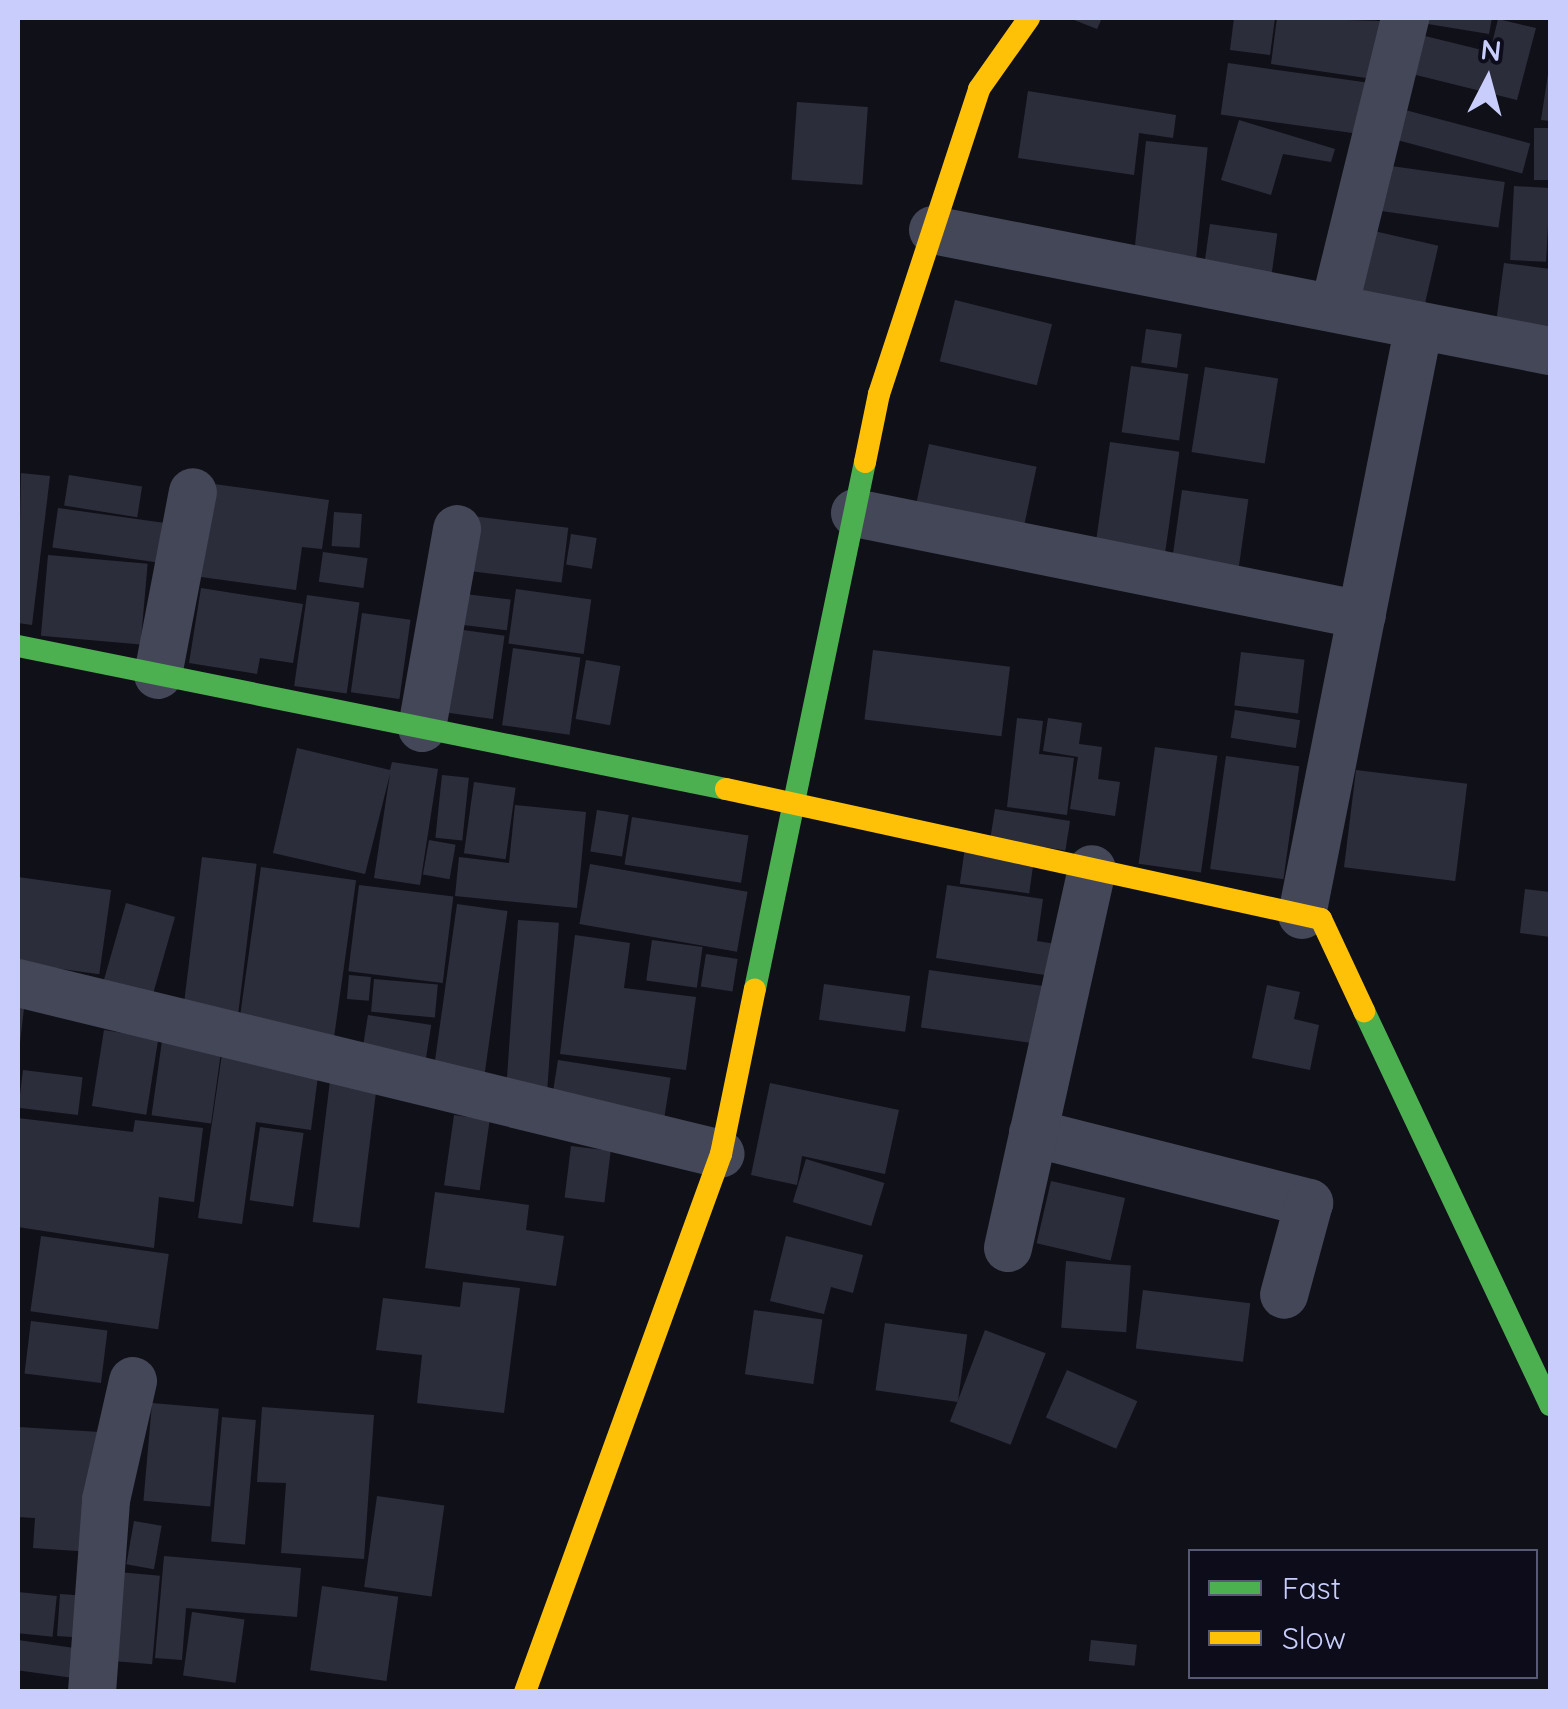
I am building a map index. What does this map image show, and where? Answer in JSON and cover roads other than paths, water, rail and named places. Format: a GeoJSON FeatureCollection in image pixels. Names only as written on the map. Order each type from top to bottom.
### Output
{"type":"FeatureCollection","features":[{"type":"Feature","properties":{"kind":"street"},"geometry":{"type":"LineString","coordinates":[[524,1692],[720,1154],[879,394],[979,89],[1028,18]]}},
{"type":"Feature","properties":{"kind":"street"},"geometry":{"type":"LineString","coordinates":[[1334,308],[1404,18]]}},
{"type":"Feature","properties":{"kind":"street"},"geometry":{"type":"LineString","coordinates":[[933,230],[1550,351]]}},
{"type":"Feature","properties":{"kind":"street"},"geometry":{"type":"LineString","coordinates":[[1302,915],[1419,325]]}},
{"type":"Feature","properties":{"kind":"street"},"geometry":{"type":"LineString","coordinates":[[158,675],[193,492]]}},
{"type":"Feature","properties":{"kind":"street"},"geometry":{"type":"LineString","coordinates":[[855,513],[1362,615]]}},
{"type":"Feature","properties":{"kind":"street"},"geometry":{"type":"LineString","coordinates":[[422,728],[457,528]]}},
{"type":"Feature","properties":{"kind":"street"},"geometry":{"type":"LineString","coordinates":[[18,646],[794,804],[1321,919],[1550,1405]]}},
{"type":"Feature","properties":{"kind":"street"},"geometry":{"type":"LineString","coordinates":[[1008,1248],[1092,869]]}},
{"type":"Feature","properties":{"kind":"street"},"geometry":{"type":"LineString","coordinates":[[18,984],[720,1154]]}},
{"type":"Feature","properties":{"kind":"street"},"geometry":{"type":"LineString","coordinates":[[1033,1134],[1309,1203],[1284,1294]]}},
{"type":"Feature","properties":{"kind":"street"},"geometry":{"type":"LineString","coordinates":[[92,1692],[106,1500],[133,1382]]}}]}
